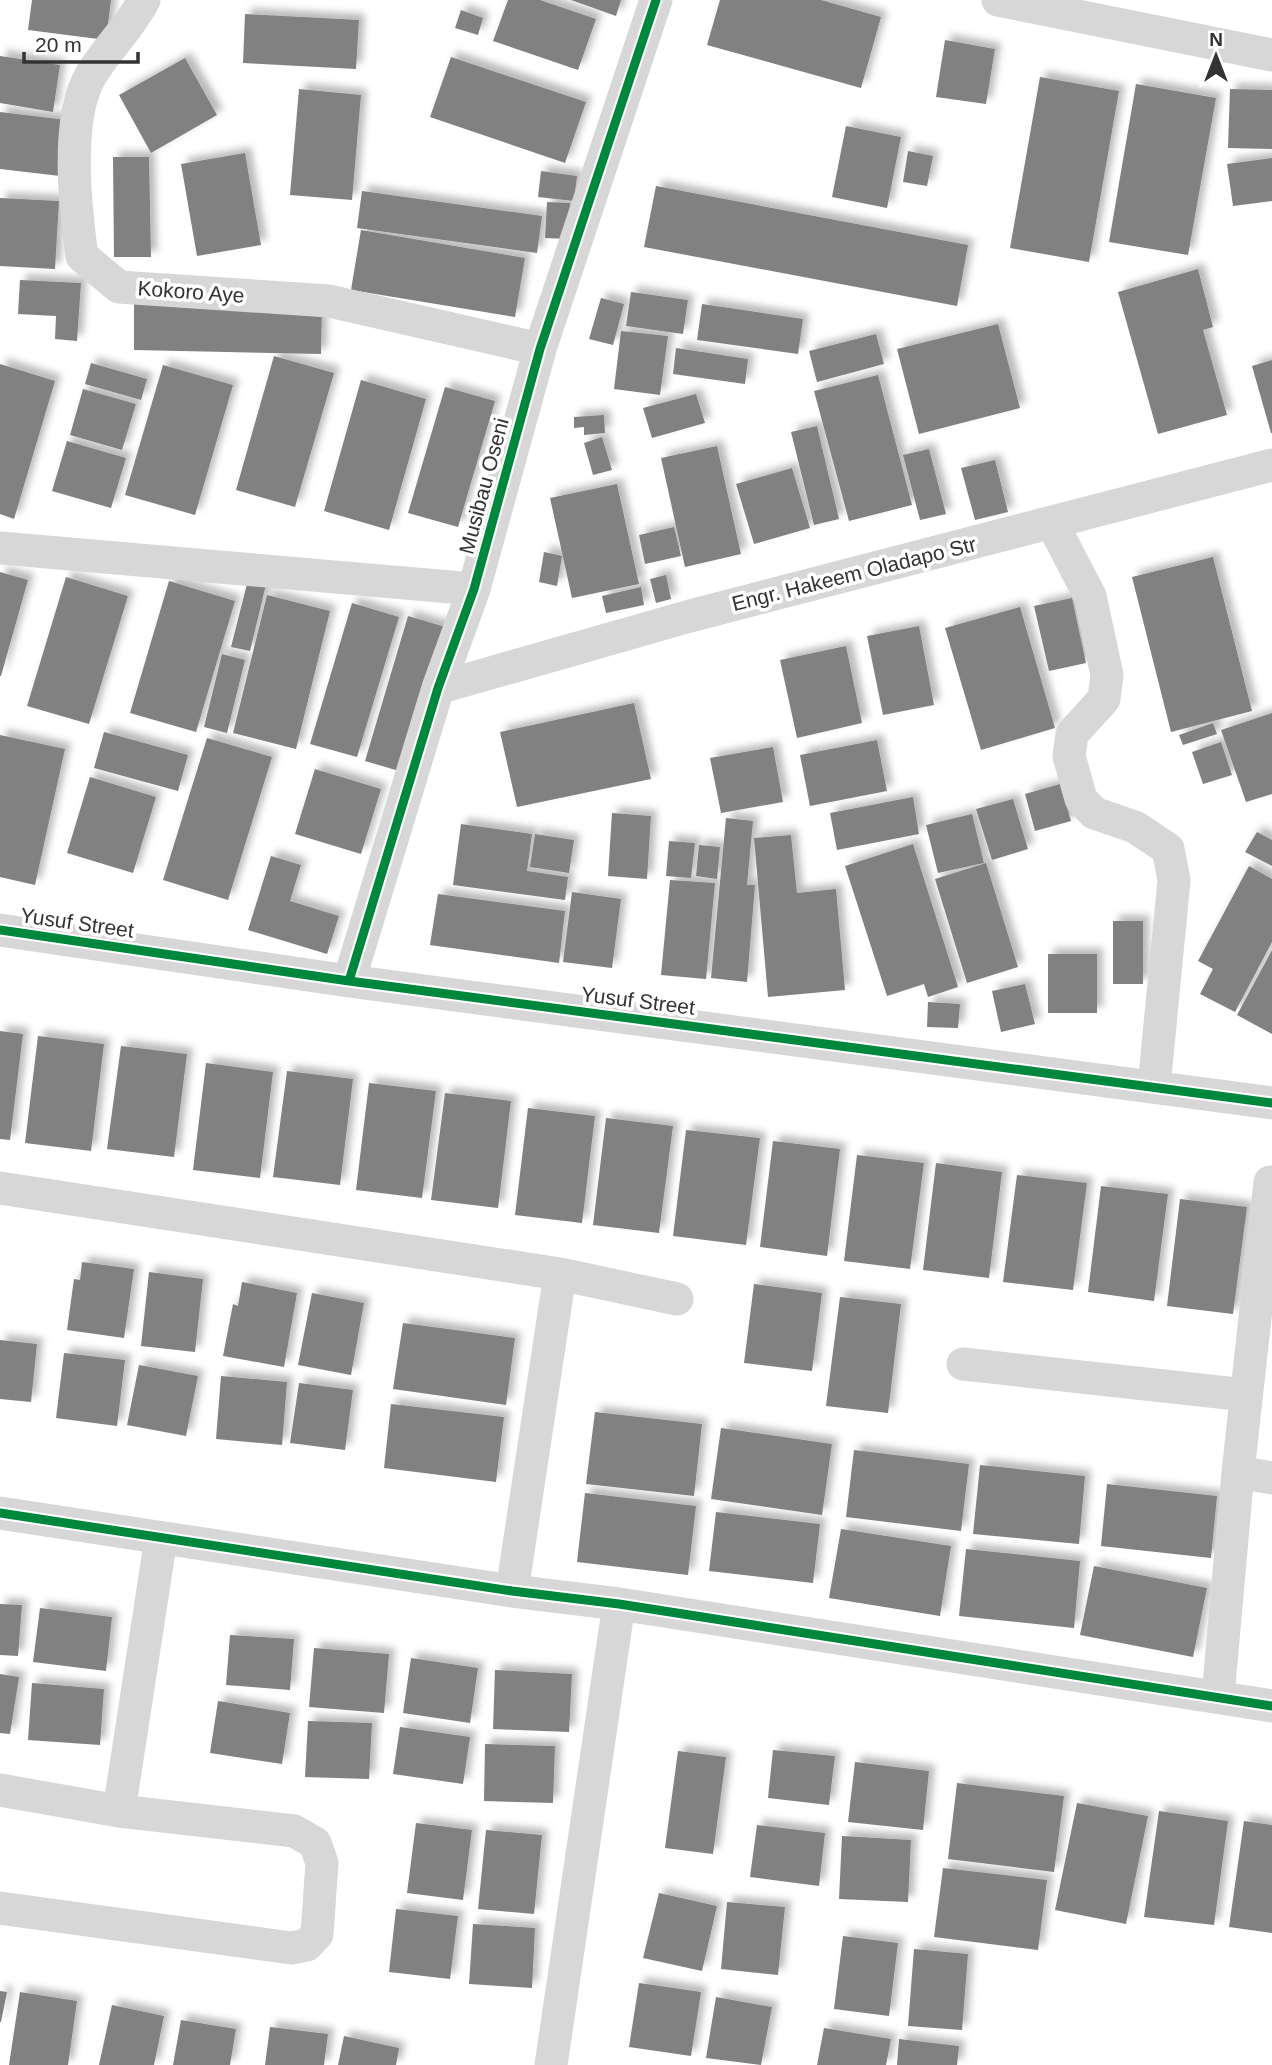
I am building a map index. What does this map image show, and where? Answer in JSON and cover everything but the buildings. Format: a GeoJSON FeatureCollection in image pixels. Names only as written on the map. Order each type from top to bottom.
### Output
{"type":"FeatureCollection","features":[{"type":"Feature","properties":{"kind":"street","name":"Kokoro Aye"},"geometry":{"type":"LineString","coordinates":[[144,0],[132,24],[91,75],[78,103],[74,201],[82,256],[119,287],[329,301],[540,349]]}},
{"type":"Feature","properties":{"kind":"street","name":"Musibau Oseni"},"geometry":{"type":"LineString","coordinates":[[349,981],[438,688],[474,589],[540,349],[656,0]]}},
{"type":"Feature","properties":{"kind":"street"},"geometry":{"type":"LineString","coordinates":[[998,0],[1272,55]]}},
{"type":"Feature","properties":{"kind":"street","name":"Engr. Hakeem Oladapo Str"},"geometry":{"type":"LineString","coordinates":[[438,688],[690,616],[1272,465]]}},
{"type":"Feature","properties":{"kind":"street"},"geometry":{"type":"LineString","coordinates":[[1052,523],[1090,596],[1107,675],[1104,699],[1072,734],[1069,756],[1081,799],[1094,813],[1135,827],[1168,849],[1174,880],[1154,1087]]}},
{"type":"Feature","properties":{"kind":"street"},"geometry":{"type":"LineString","coordinates":[[0,548],[474,589]]}},
{"type":"Feature","properties":{"kind":"street","name":"Yusuf Street"},"geometry":{"type":"LineString","coordinates":[[0,930],[349,981],[1272,1103]]}},
{"type":"Feature","properties":{"kind":"street"},"geometry":{"type":"LineString","coordinates":[[1218,1696],[1238,1472],[1270,1182]]}},
{"type":"Feature","properties":{"kind":"street"},"geometry":{"type":"LineString","coordinates":[[0,1188],[560,1274],[677,1299]]}},
{"type":"Feature","properties":{"kind":"street"},"geometry":{"type":"LineString","coordinates":[[512,1591],[560,1274]]}},
{"type":"Feature","properties":{"kind":"street"},"geometry":{"type":"LineString","coordinates":[[963,1364],[1246,1395]]}},
{"type":"Feature","properties":{"kind":"street"},"geometry":{"type":"LineString","coordinates":[[1238,1472],[1272,1478]]}},
{"type":"Feature","properties":{"kind":"street"},"geometry":{"type":"LineString","coordinates":[[0,1513],[512,1591],[619,1604],[909,1652],[1272,1706]]}},
{"type":"Feature","properties":{"kind":"street"},"geometry":{"type":"LineString","coordinates":[[119,1811],[161,1538]]}},
{"type":"Feature","properties":{"kind":"street"},"geometry":{"type":"LineString","coordinates":[[551,2065],[619,1604]]}},
{"type":"Feature","properties":{"kind":"street"},"geometry":{"type":"LineString","coordinates":[[0,1790],[119,1811],[294,1831],[315,1843],[322,1863],[317,1934],[307,1945],[291,1948],[0,1908]]}},
{"type":"Feature","properties":{"kind":"cycle path"},"geometry":{"type":"LineString","coordinates":[[349,981],[438,688],[474,589],[540,349],[656,0]]}},
{"type":"Feature","properties":{"kind":"cycle path"},"geometry":{"type":"LineString","coordinates":[[0,930],[349,981],[1272,1103]]}},
{"type":"Feature","properties":{"kind":"cycle path"},"geometry":{"type":"LineString","coordinates":[[0,1513],[512,1591],[619,1604],[1272,1706]]}}]}
